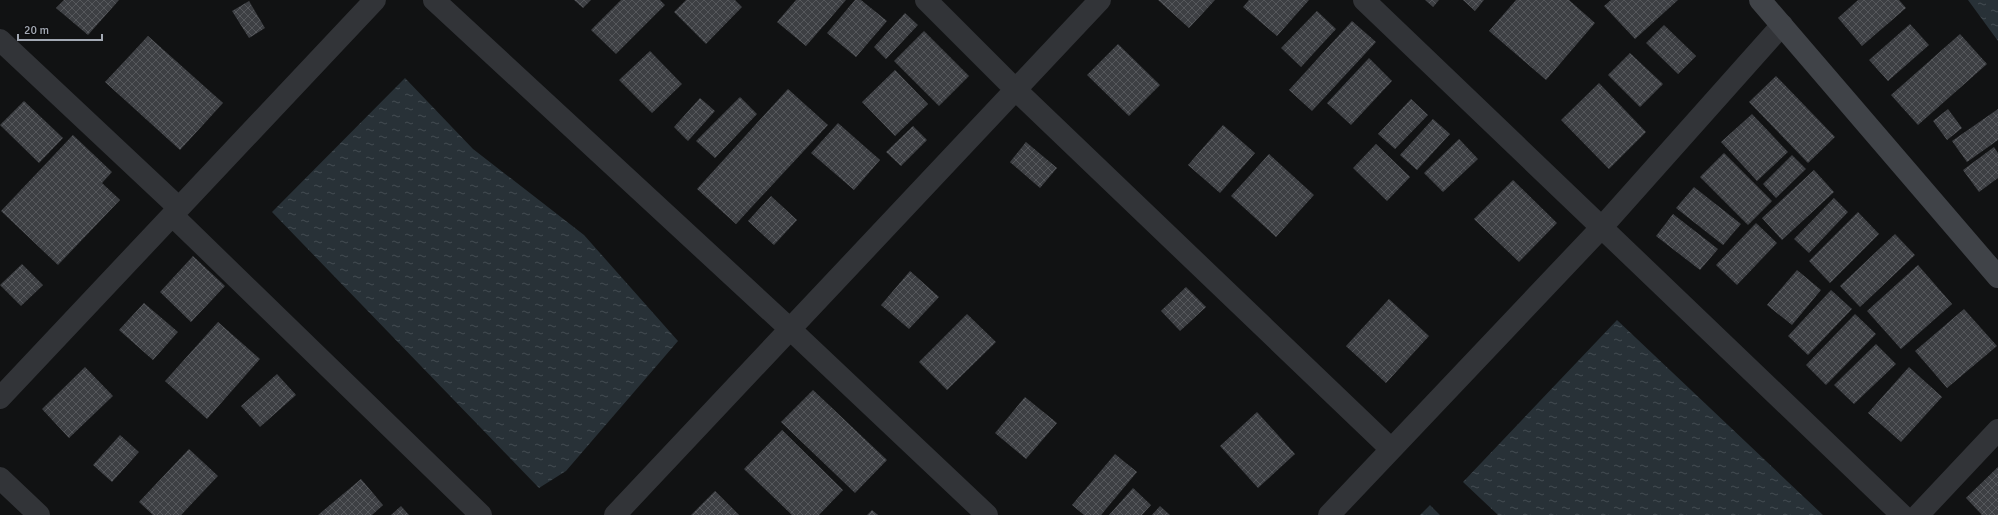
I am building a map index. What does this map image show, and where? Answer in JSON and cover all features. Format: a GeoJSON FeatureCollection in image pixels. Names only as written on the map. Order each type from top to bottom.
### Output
{"type":"FeatureCollection","features":[{"type":"Feature","properties":{"kind":"street"},"geometry":{"type":"LineString","coordinates":[[0,398],[375,0]]}},
{"type":"Feature","properties":{"kind":"street"},"geometry":{"type":"LineString","coordinates":[[434,0],[790,329],[987,515]]}},
{"type":"Feature","properties":{"kind":"street"},"geometry":{"type":"LineString","coordinates":[[926,0],[1016,90],[1391,449]]}},
{"type":"Feature","properties":{"kind":"street"},"geometry":{"type":"LineString","coordinates":[[615,515],[1100,0]]}},
{"type":"Feature","properties":{"kind":"street"},"geometry":{"type":"LineString","coordinates":[[1364,0],[1902,515]]}},
{"type":"Feature","properties":{"kind":"street"},"geometry":{"type":"LineString","coordinates":[[1760,0],[1998,277]]}},
{"type":"Feature","properties":{"kind":"street"},"geometry":{"type":"LineString","coordinates":[[1329,515],[1602,227],[1782,25]]}},
{"type":"Feature","properties":{"kind":"street"},"geometry":{"type":"LineString","coordinates":[[0,40],[176,212],[481,515]]}},
{"type":"Feature","properties":{"kind":"street"},"geometry":{"type":"LineString","coordinates":[[1918,515],[1998,430]]}},
{"type":"Feature","properties":{"kind":"street"},"geometry":{"type":"LineString","coordinates":[[0,478],[40,515]]}},
{"type":"Feature","properties":{"kind":"water"},"geometry":{"type":"Polygon","coordinates":[[[1968,0],[1998,0],[1998,41],[1968,0]]]}},
{"type":"Feature","properties":{"kind":"water"},"geometry":{"type":"Polygon","coordinates":[[[405,78],[473,149],[584,235],[678,341],[566,471],[539,488],[272,212],[405,78]]]}},
{"type":"Feature","properties":{"kind":"water"},"geometry":{"type":"Polygon","coordinates":[[[1617,320],[1823,515],[1498,515],[1463,482],[1617,320]]]}},
{"type":"Feature","properties":{"kind":"water"},"geometry":{"type":"Polygon","coordinates":[[[1430,505],[1440,515],[1420,515],[1430,505]]]}},
{"type":"Feature","properties":{"kind":"building"},"geometry":{"type":"Polygon","coordinates":[[[64,0],[119,0],[88,35],[56,8],[64,0]]]}},
{"type":"Feature","properties":{"kind":"building"},"geometry":{"type":"Polygon","coordinates":[[[574,0],[591,0],[583,8],[574,0]]]}},
{"type":"Feature","properties":{"kind":"building"},"geometry":{"type":"Polygon","coordinates":[[[621,0],[660,0],[665,5],[616,54],[591,30],[621,0]]]}},
{"type":"Feature","properties":{"kind":"building"},"geometry":{"type":"Polygon","coordinates":[[[686,0],[735,0],[742,7],[706,44],[674,12],[686,0]]]}},
{"type":"Feature","properties":{"kind":"building"},"geometry":{"type":"Polygon","coordinates":[[[796,0],[846,0],[806,46],[777,22],[796,0]]]}},
{"type":"Feature","properties":{"kind":"building"},"geometry":{"type":"Polygon","coordinates":[[[855,0],[861,0],[887,21],[856,57],[827,33],[855,0]]]}},
{"type":"Feature","properties":{"kind":"building"},"geometry":{"type":"Polygon","coordinates":[[[1158,0],[1215,0],[1189,28],[1158,0]]]}},
{"type":"Feature","properties":{"kind":"building"},"geometry":{"type":"Polygon","coordinates":[[[1249,0],[1309,0],[1277,36],[1243,7],[1249,0]]]}},
{"type":"Feature","properties":{"kind":"building"},"geometry":{"type":"Polygon","coordinates":[[[1425,0],[1439,0],[1433,7],[1425,0]]]}},
{"type":"Feature","properties":{"kind":"building"},"geometry":{"type":"Polygon","coordinates":[[[1463,0],[1484,0],[1475,11],[1463,0]]]}},
{"type":"Feature","properties":{"kind":"building"},"geometry":{"type":"Polygon","coordinates":[[[1516,0],[1569,0],[1595,23],[1546,80],[1489,31],[1516,0]]]}},
{"type":"Feature","properties":{"kind":"building"},"geometry":{"type":"Polygon","coordinates":[[[1611,0],[1678,0],[1635,39],[1604,6],[1611,0]]]}},
{"type":"Feature","properties":{"kind":"building"},"geometry":{"type":"Polygon","coordinates":[[[1858,0],[1899,0],[1906,8],[1862,46],[1838,18],[1858,0]]]}},
{"type":"Feature","properties":{"kind":"building"},"geometry":{"type":"Polygon","coordinates":[[[249,1],[265,28],[249,38],[232,11],[249,1]]]}},
{"type":"Feature","properties":{"kind":"building"},"geometry":{"type":"Polygon","coordinates":[[[1317,11],[1336,29],[1301,67],[1281,48],[1317,11]]]}},
{"type":"Feature","properties":{"kind":"building"},"geometry":{"type":"Polygon","coordinates":[[[905,13],[918,25],[886,59],[874,47],[905,13]]]}},
{"type":"Feature","properties":{"kind":"building"},"geometry":{"type":"Polygon","coordinates":[[[1352,21],[1376,42],[1312,111],[1289,90],[1352,21]]]}},
{"type":"Feature","properties":{"kind":"building"},"geometry":{"type":"Polygon","coordinates":[[[1910,24],[1929,45],[1888,81],[1869,60],[1910,24]]]}},
{"type":"Feature","properties":{"kind":"building"},"geometry":{"type":"Polygon","coordinates":[[[1664,25],[1696,56],[1678,74],[1646,43],[1664,25]]]}},
{"type":"Feature","properties":{"kind":"building"},"geometry":{"type":"Polygon","coordinates":[[[924,31],[969,76],[939,106],[894,61],[924,31]]]}},
{"type":"Feature","properties":{"kind":"building"},"geometry":{"type":"Polygon","coordinates":[[[1960,34],[1987,64],[1918,125],[1891,95],[1960,34]]]}},
{"type":"Feature","properties":{"kind":"building"},"geometry":{"type":"Polygon","coordinates":[[[148,36],[223,103],[180,150],[105,82],[148,36]]]}},
{"type":"Feature","properties":{"kind":"building"},"geometry":{"type":"Polygon","coordinates":[[[1118,44],[1160,85],[1129,116],[1087,75],[1118,44]]]}},
{"type":"Feature","properties":{"kind":"building"},"geometry":{"type":"Polygon","coordinates":[[[650,51],[682,84],[652,113],[619,80],[650,51]]]}},
{"type":"Feature","properties":{"kind":"building"},"geometry":{"type":"Polygon","coordinates":[[[1630,53],[1663,84],[1640,107],[1608,75],[1630,53]]]}},
{"type":"Feature","properties":{"kind":"building"},"geometry":{"type":"Polygon","coordinates":[[[1369,58],[1392,81],[1351,125],[1327,103],[1369,58]]]}},
{"type":"Feature","properties":{"kind":"building"},"geometry":{"type":"Polygon","coordinates":[[[895,70],[928,104],[895,136],[862,102],[895,70]]]}},
{"type":"Feature","properties":{"kind":"building"},"geometry":{"type":"Polygon","coordinates":[[[1776,76],[1835,137],[1808,163],[1749,102],[1776,76]]]}},
{"type":"Feature","properties":{"kind":"building"},"geometry":{"type":"Polygon","coordinates":[[[1599,83],[1646,132],[1609,169],[1561,120],[1599,83]]]}},
{"type":"Feature","properties":{"kind":"building"},"geometry":{"type":"Polygon","coordinates":[[[788,89],[828,125],[736,224],[697,189],[788,89]]]}},
{"type":"Feature","properties":{"kind":"building"},"geometry":{"type":"Polygon","coordinates":[[[740,97],[757,114],[715,158],[696,141],[740,97]]]}},
{"type":"Feature","properties":{"kind":"building"},"geometry":{"type":"Polygon","coordinates":[[[700,98],[715,111],[688,141],[674,127],[700,98]]]}},
{"type":"Feature","properties":{"kind":"building"},"geometry":{"type":"Polygon","coordinates":[[[1411,99],[1428,115],[1395,149],[1378,134],[1411,99]]]}},
{"type":"Feature","properties":{"kind":"building"},"geometry":{"type":"Polygon","coordinates":[[[24,101],[63,138],[39,163],[0,125],[24,101]]]}},
{"type":"Feature","properties":{"kind":"building"},"geometry":{"type":"Polygon","coordinates":[[[1948,109],[1962,128],[1947,140],[1933,121],[1948,109]]]}},
{"type":"Feature","properties":{"kind":"building"},"geometry":{"type":"Polygon","coordinates":[[[1998,109],[1998,140],[1967,162],[1952,141],[1998,109]]]}},
{"type":"Feature","properties":{"kind":"building"},"geometry":{"type":"Polygon","coordinates":[[[1752,114],[1788,152],[1757,181],[1721,142],[1752,114]]]}},
{"type":"Feature","properties":{"kind":"building"},"geometry":{"type":"Polygon","coordinates":[[[1433,119],[1450,134],[1417,170],[1400,155],[1433,119]]]}},
{"type":"Feature","properties":{"kind":"building"},"geometry":{"type":"Polygon","coordinates":[[[838,123],[880,160],[854,190],[811,153],[838,123]]]}},
{"type":"Feature","properties":{"kind":"building"},"geometry":{"type":"Polygon","coordinates":[[[1223,125],[1255,153],[1220,193],[1188,165],[1223,125]]]}},
{"type":"Feature","properties":{"kind":"building"},"geometry":{"type":"Polygon","coordinates":[[[913,126],[927,140],[901,166],[886,152],[913,126]]]}},
{"type":"Feature","properties":{"kind":"building"},"geometry":{"type":"Polygon","coordinates":[[[73,135],[112,172],[102,183],[120,200],[58,265],[1,211],[73,135]]]}},
{"type":"Feature","properties":{"kind":"building"},"geometry":{"type":"Polygon","coordinates":[[[1459,139],[1478,159],[1443,192],[1424,173],[1459,139]]]}},
{"type":"Feature","properties":{"kind":"building"},"geometry":{"type":"Polygon","coordinates":[[[1026,142],[1057,168],[1040,188],[1010,162],[1026,142]]]}},
{"type":"Feature","properties":{"kind":"building"},"geometry":{"type":"Polygon","coordinates":[[[1376,144],[1410,177],[1387,201],[1353,168],[1376,144]]]}},
{"type":"Feature","properties":{"kind":"building"},"geometry":{"type":"Polygon","coordinates":[[[1994,147],[1998,153],[1998,178],[1979,192],[1963,170],[1994,147]]]}},
{"type":"Feature","properties":{"kind":"building"},"geometry":{"type":"Polygon","coordinates":[[[1724,153],[1772,201],[1748,225],[1700,177],[1724,153]]]}},
{"type":"Feature","properties":{"kind":"building"},"geometry":{"type":"Polygon","coordinates":[[[1269,154],[1314,195],[1276,237],[1231,196],[1269,154]]]}},
{"type":"Feature","properties":{"kind":"building"},"geometry":{"type":"Polygon","coordinates":[[[1792,155],[1806,169],[1776,198],[1763,184],[1792,155]]]}},
{"type":"Feature","properties":{"kind":"building"},"geometry":{"type":"Polygon","coordinates":[[[1814,170],[1834,192],[1782,240],[1762,218],[1814,170]]]}},
{"type":"Feature","properties":{"kind":"building"},"geometry":{"type":"Polygon","coordinates":[[[1513,180],[1557,223],[1519,262],[1474,219],[1513,180]]]}},
{"type":"Feature","properties":{"kind":"building"},"geometry":{"type":"Polygon","coordinates":[[[1694,187],[1741,224],[1723,245],[1676,208],[1694,187]]]}},
{"type":"Feature","properties":{"kind":"building"},"geometry":{"type":"Polygon","coordinates":[[[771,196],[797,220],[774,245],[748,221],[771,196]]]}},
{"type":"Feature","properties":{"kind":"building"},"geometry":{"type":"Polygon","coordinates":[[[1834,198],[1848,212],[1809,253],[1794,239],[1834,198]]]}},
{"type":"Feature","properties":{"kind":"building"},"geometry":{"type":"Polygon","coordinates":[[[1858,212],[1879,234],[1830,283],[1809,261],[1858,212]]]}},
{"type":"Feature","properties":{"kind":"building"},"geometry":{"type":"Polygon","coordinates":[[[1673,214],[1718,249],[1700,270],[1656,236],[1673,214]]]}},
{"type":"Feature","properties":{"kind":"building"},"geometry":{"type":"Polygon","coordinates":[[[1756,223],[1777,243],[1737,285],[1716,265],[1756,223]]]}},
{"type":"Feature","properties":{"kind":"building"},"geometry":{"type":"Polygon","coordinates":[[[1895,234],[1915,255],[1860,307],[1840,286],[1895,234]]]}},
{"type":"Feature","properties":{"kind":"building"},"geometry":{"type":"Polygon","coordinates":[[[193,256],[225,286],[191,322],[160,292],[193,256]]]}},
{"type":"Feature","properties":{"kind":"building"},"geometry":{"type":"Polygon","coordinates":[[[22,264],[43,285],[21,306],[0,285],[22,264]]]}},
{"type":"Feature","properties":{"kind":"building"},"geometry":{"type":"Polygon","coordinates":[[[1918,265],[1952,304],[1901,349],[1867,311],[1918,265]]]}},
{"type":"Feature","properties":{"kind":"building"},"geometry":{"type":"Polygon","coordinates":[[[1797,270],[1821,290],[1792,325],[1767,305],[1797,270]]]}},
{"type":"Feature","properties":{"kind":"building"},"geometry":{"type":"Polygon","coordinates":[[[910,271],[939,297],[909,329],[881,305],[910,271]]]}},
{"type":"Feature","properties":{"kind":"building"},"geometry":{"type":"Polygon","coordinates":[[[1186,287],[1206,307],[1180,331],[1161,311],[1186,287]]]}},
{"type":"Feature","properties":{"kind":"building"},"geometry":{"type":"Polygon","coordinates":[[[1831,290],[1852,309],[1808,355],[1788,336],[1831,290]]]}},
{"type":"Feature","properties":{"kind":"building"},"geometry":{"type":"Polygon","coordinates":[[[1389,299],[1429,336],[1386,383],[1346,346],[1389,299]]]}},
{"type":"Feature","properties":{"kind":"building"},"geometry":{"type":"Polygon","coordinates":[[[144,303],[178,332],[153,360],[119,330],[144,303]]]}},
{"type":"Feature","properties":{"kind":"building"},"geometry":{"type":"Polygon","coordinates":[[[1964,309],[1997,346],[1947,388],[1915,351],[1964,309]]]}},
{"type":"Feature","properties":{"kind":"building"},"geometry":{"type":"Polygon","coordinates":[[[967,314],[996,342],[947,390],[919,362],[967,314]]]}},
{"type":"Feature","properties":{"kind":"building"},"geometry":{"type":"Polygon","coordinates":[[[1855,314],[1876,334],[1826,385],[1806,365],[1855,314]]]}},
{"type":"Feature","properties":{"kind":"building"},"geometry":{"type":"Polygon","coordinates":[[[218,322],[260,359],[207,419],[165,381],[218,322]]]}},
{"type":"Feature","properties":{"kind":"building"},"geometry":{"type":"Polygon","coordinates":[[[1876,344],[1896,364],[1854,404],[1834,385],[1876,344]]]}},
{"type":"Feature","properties":{"kind":"building"},"geometry":{"type":"Polygon","coordinates":[[[85,367],[113,396],[69,438],[42,409],[85,367]]]}},
{"type":"Feature","properties":{"kind":"building"},"geometry":{"type":"Polygon","coordinates":[[[1909,367],[1942,397],[1901,442],[1868,413],[1909,367]]]}},
{"type":"Feature","properties":{"kind":"building"},"geometry":{"type":"Polygon","coordinates":[[[277,374],[296,395],[260,427],[241,406],[277,374]]]}},
{"type":"Feature","properties":{"kind":"building"},"geometry":{"type":"Polygon","coordinates":[[[813,390],[887,460],[855,493],[781,422],[813,390]]]}},
{"type":"Feature","properties":{"kind":"building"},"geometry":{"type":"Polygon","coordinates":[[[1025,397],[1057,423],[1026,459],[995,433],[1025,397]]]}},
{"type":"Feature","properties":{"kind":"building"},"geometry":{"type":"Polygon","coordinates":[[[1257,412],[1295,454],[1258,488],[1220,446],[1257,412]]]}},
{"type":"Feature","properties":{"kind":"building"},"geometry":{"type":"Polygon","coordinates":[[[782,430],[843,490],[819,515],[792,515],[744,469],[782,430]]]}},
{"type":"Feature","properties":{"kind":"building"},"geometry":{"type":"Polygon","coordinates":[[[120,435],[139,452],[112,482],[93,465],[120,435]]]}},
{"type":"Feature","properties":{"kind":"building"},"geometry":{"type":"Polygon","coordinates":[[[189,449],[218,476],[181,515],[153,515],[139,502],[189,449]]]}},
{"type":"Feature","properties":{"kind":"building"},"geometry":{"type":"Polygon","coordinates":[[[1115,454],[1137,472],[1101,515],[1084,515],[1072,505],[1115,454]]]}},
{"type":"Feature","properties":{"kind":"building"},"geometry":{"type":"Polygon","coordinates":[[[1998,467],[1998,515],[1982,515],[1966,498],[1998,467]]]}},
{"type":"Feature","properties":{"kind":"building"},"geometry":{"type":"Polygon","coordinates":[[[361,479],[383,505],[372,515],[318,515],[361,479]]]}},
{"type":"Feature","properties":{"kind":"building"},"geometry":{"type":"Polygon","coordinates":[[[1133,488],[1151,505],[1142,515],[1109,515],[1133,488]]]}},
{"type":"Feature","properties":{"kind":"building"},"geometry":{"type":"Polygon","coordinates":[[[715,491],[739,515],[691,515],[715,491]]]}},
{"type":"Feature","properties":{"kind":"building"},"geometry":{"type":"Polygon","coordinates":[[[401,506],[409,515],[391,515],[401,506]]]}},
{"type":"Feature","properties":{"kind":"building"},"geometry":{"type":"Polygon","coordinates":[[[1160,506],[1170,515],[1152,515],[1160,506]]]}},
{"type":"Feature","properties":{"kind":"building"},"geometry":{"type":"Polygon","coordinates":[[[872,510],[878,515],[867,515],[872,510]]]}}]}
